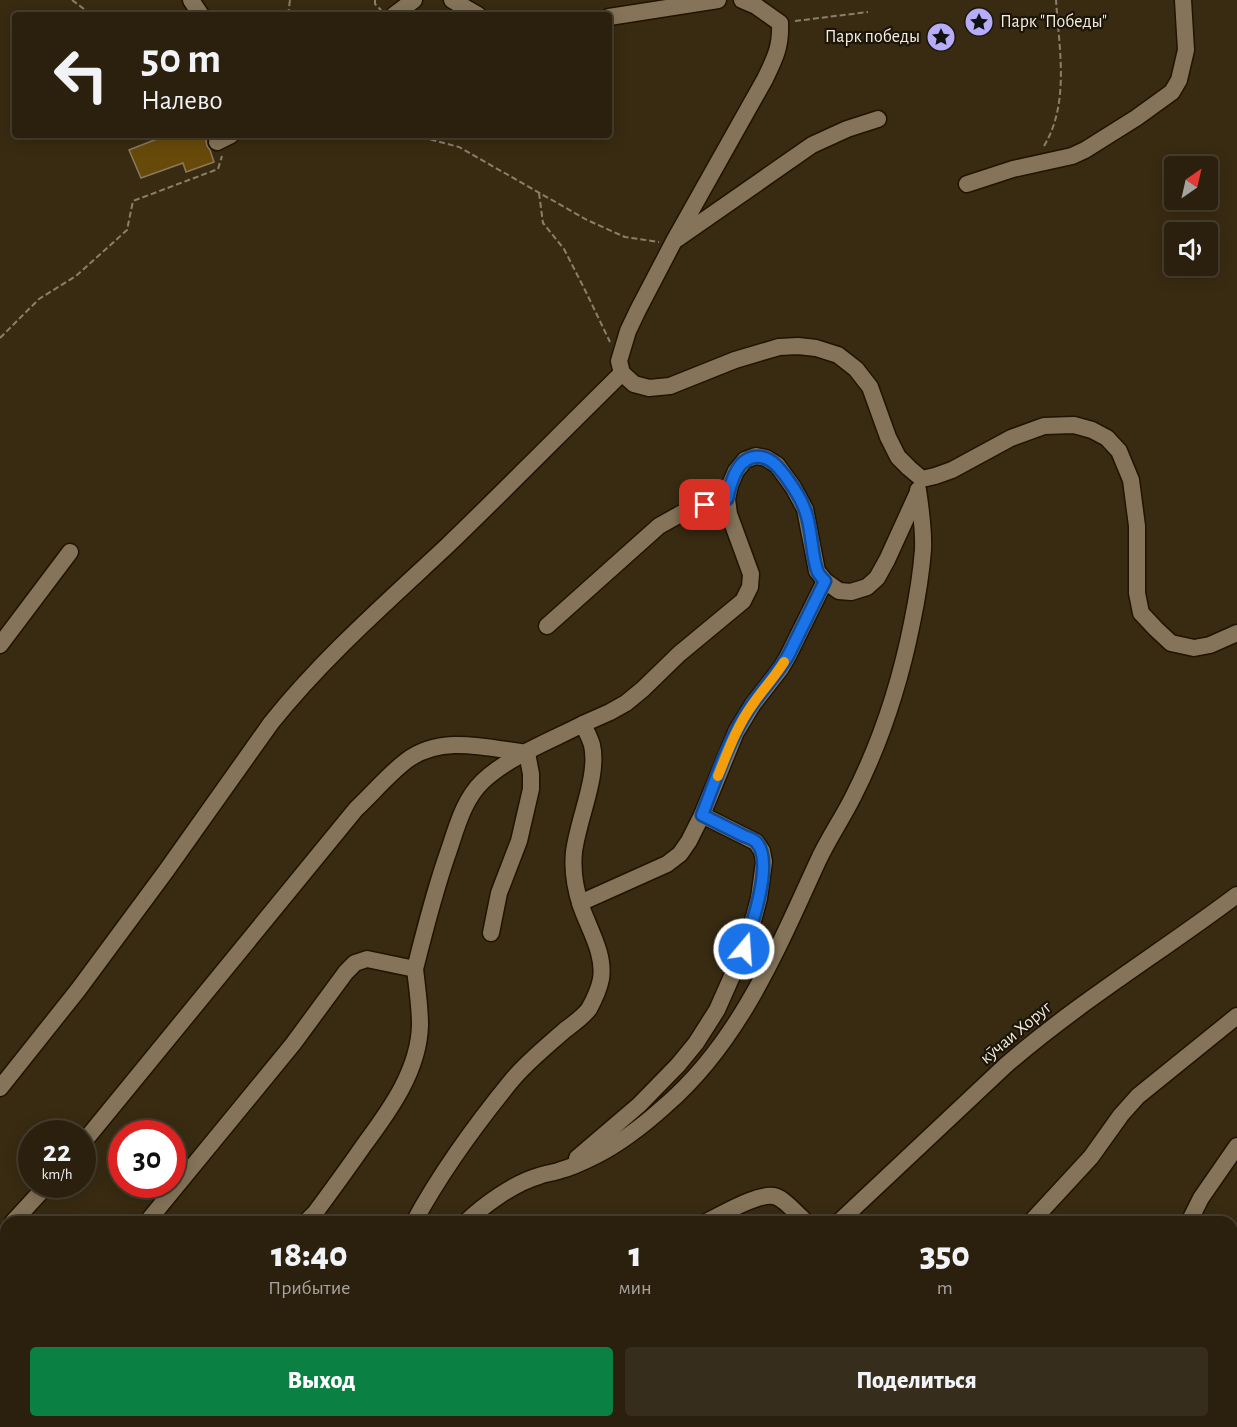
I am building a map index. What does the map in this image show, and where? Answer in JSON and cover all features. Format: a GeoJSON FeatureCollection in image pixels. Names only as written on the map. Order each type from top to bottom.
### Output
{"type":"FeatureCollection","features":[{"type":"Feature","properties":{"kind":"street"},"geometry":{"type":"LineString","coordinates":[[398,12],[414,0]]}},
{"type":"Feature","properties":{"kind":"street"},"geometry":{"type":"LineString","coordinates":[[452,0],[473,12]]}},
{"type":"Feature","properties":{"kind":"street"},"geometry":{"type":"LineString","coordinates":[[612,17],[718,0]]}},
{"type":"Feature","properties":{"kind":"street"},"geometry":{"type":"LineString","coordinates":[[0,1088],[85,980],[288,701],[356,632],[510,485],[620,367],[628,331],[674,241],[765,79],[777,53],[781,38],[780,23],[756,6],[742,0]]}},
{"type":"Feature","properties":{"kind":"street"},"geometry":{"type":"LineString","coordinates":[[967,184],[1013,169],[1072,156],[1136,118],[1172,92],[1179,80],[1186,50],[1183,0]]}},
{"type":"Feature","properties":{"kind":"street"},"geometry":{"type":"LineString","coordinates":[[674,241],[812,145],[847,129],[878,119]]}},
{"type":"Feature","properties":{"kind":"street"},"geometry":{"type":"LineString","coordinates":[[473,1216],[508,1191],[537,1176],[562,1170],[596,1156],[640,1127],[691,1082],[717,1051],[769,966],[825,846],[862,778],[896,691],[919,586],[923,548],[920,485],[909,468],[898,457],[888,437],[870,387],[856,369],[837,355],[816,348],[779,347],[735,360],[669,386],[649,388],[634,384],[620,367]]}},
{"type":"Feature","properties":{"kind":"street"},"geometry":{"type":"LineString","coordinates":[[312,1216],[387,1113],[412,1065],[420,1025],[415,969],[443,867],[458,823],[470,797],[497,769],[626,703],[679,654],[743,601],[750,587],[751,574],[729,514],[727,499],[736,471],[745,460],[756,456],[766,458],[777,465],[805,509],[817,571],[825,581],[839,591],[851,592],[867,587],[878,578],[920,485],[1011,438],[1044,426],[1074,425],[1092,430],[1107,438],[1119,451],[1131,480],[1137,526],[1137,593],[1141,613],[1171,643],[1194,648],[1210,645],[1237,633]]}},
{"type":"Feature","properties":{"kind":"street"},"geometry":{"type":"LineString","coordinates":[[547,626],[658,526],[684,512],[727,499]]}},
{"type":"Feature","properties":{"kind":"street"},"geometry":{"type":"LineString","coordinates":[[0,645],[70,552]]}},
{"type":"Feature","properties":{"kind":"street"},"geometry":{"type":"LineString","coordinates":[[580,903],[667,864],[680,854],[690,841],[736,732],[753,704],[781,668],[825,581]]}},
{"type":"Feature","properties":{"kind":"street"},"geometry":{"type":"LineString","coordinates":[[417,1216],[479,1121],[514,1078],[532,1059],[588,1010],[596,996],[601,978],[601,958],[580,903],[573,876],[578,829],[592,774],[594,756],[583,724]]}},
{"type":"Feature","properties":{"kind":"street"},"geometry":{"type":"LineString","coordinates":[[96,1127],[356,809],[406,761],[423,750],[441,745],[464,745],[527,753]]}},
{"type":"Feature","properties":{"kind":"street"},"geometry":{"type":"LineString","coordinates":[[491,933],[499,893],[519,842],[531,789],[527,753]]}},
{"type":"Feature","properties":{"kind":"street"},"geometry":{"type":"LineString","coordinates":[[562,1170],[639,1105],[678,1065],[696,1043],[717,1010],[744,949],[759,898],[764,862],[762,851],[756,842],[702,815]]}},
{"type":"Feature","properties":{"kind":"street","name":"кӯчаи Хоруг"},"geometry":{"type":"LineString","coordinates":[[845,1216],[1033,1041],[1237,895]]}},
{"type":"Feature","properties":{"kind":"street"},"geometry":{"type":"LineString","coordinates":[[152,1216],[293,1044],[355,963],[367,959],[415,969]]}},
{"type":"Feature","properties":{"kind":"street"},"geometry":{"type":"LineString","coordinates":[[1037,1216],[1091,1157],[1121,1115],[1138,1096],[1237,1016]]}},
{"type":"Feature","properties":{"kind":"street"},"geometry":{"type":"LineString","coordinates":[[1192,1216],[1201,1198],[1237,1146]]}},
{"type":"Feature","properties":{"kind":"street"},"geometry":{"type":"LineString","coordinates":[[718,1216],[758,1197],[770,1195],[778,1197],[798,1216]]}},
{"type":"Feature","properties":{"kind":"street"},"geometry":{"type":"LineString","coordinates":[[19,1216],[35,1198]]}},
{"type":"Feature","properties":{"kind":"path"},"geometry":{"type":"LineString","coordinates":[[72,0],[88,12]]}},
{"type":"Feature","properties":{"kind":"path"},"geometry":{"type":"LineString","coordinates":[[1033,164],[1052,133],[1058,107],[1061,85],[1056,0]]}},
{"type":"Feature","properties":{"kind":"path"},"geometry":{"type":"LineString","coordinates":[[780,23],[868,12]]}},
{"type":"Feature","properties":{"kind":"path"},"geometry":{"type":"LineString","coordinates":[[0,338],[39,299],[76,276],[127,230],[133,201],[218,169],[225,138]]}},
{"type":"Feature","properties":{"kind":"path"},"geometry":{"type":"LineString","coordinates":[[424,138],[459,147],[587,220],[625,237],[656,242],[674,241]]}},
{"type":"Feature","properties":{"kind":"path"},"geometry":{"type":"LineString","coordinates":[[539,193],[543,224],[564,249],[620,367]]}},
{"type":"Feature","properties":{"kind":"building"},"geometry":{"type":"Polygon","coordinates":[[[159,138],[206,138],[214,162],[186,172],[183,163],[141,178],[129,150],[159,138]]]}},
{"type":"Feature","properties":{"kind":"slow traffic"},"geometry":{"type":"LineString","coordinates":[[718,776],[744,717],[784,662]]}},
{"type":"Feature","properties":{"kind":"place","name":"Парк \"Победы\""},"geometry":{"type":"Point","coordinates":[979,22]}},
{"type":"Feature","properties":{"kind":"place","name":"Парк победы"},"geometry":{"type":"Point","coordinates":[941,37]}},
{"type":"Feature","properties":{"kind":"route"},"geometry":{"type":"LineString","coordinates":[[705,505],[727,499],[736,471],[745,460],[756,456],[766,458],[777,465],[805,509],[817,571],[825,581],[781,668],[753,704],[736,732],[702,815],[756,842],[762,851],[764,862],[759,898],[744,949]]}}]}
